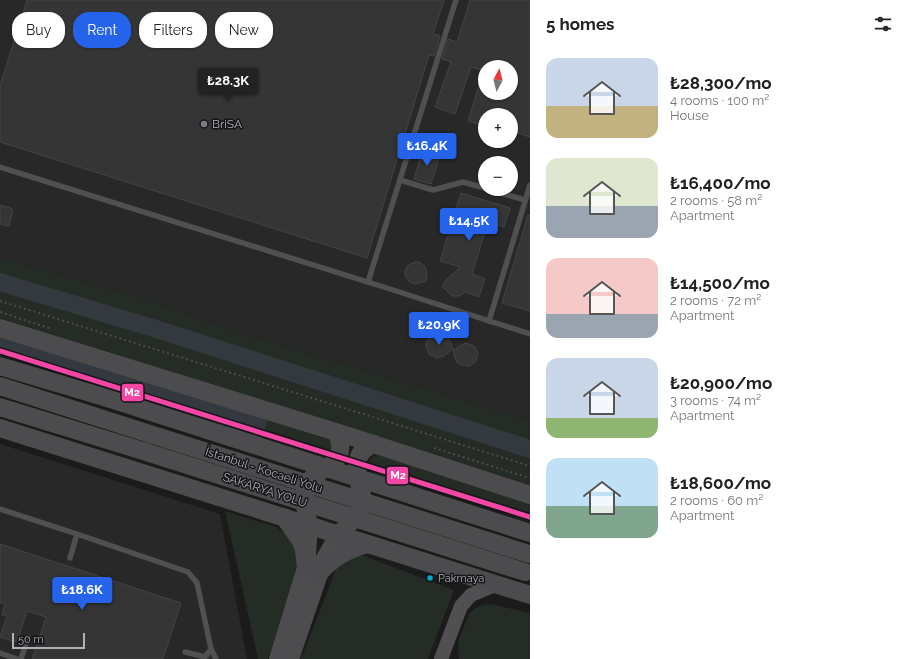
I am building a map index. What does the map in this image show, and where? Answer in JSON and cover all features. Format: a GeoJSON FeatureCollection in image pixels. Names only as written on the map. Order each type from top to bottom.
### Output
{"type":"FeatureCollection","features":[{"type":"Feature","properties":{"kind":"highway"},"geometry":{"type":"LineString","coordinates":[[0,328],[336,432],[530,495]]}},
{"type":"Feature","properties":{"kind":"highway"},"geometry":{"type":"LineString","coordinates":[[3,368],[107,398],[530,533]]}},
{"type":"Feature","properties":{"kind":"highway","name":"İstanbul - Kocaeli Yolu"},"geometry":{"type":"LineString","coordinates":[[0,386],[529,554]]}},
{"type":"Feature","properties":{"kind":"highway","name":"SAKARYA YOLU"},"geometry":{"type":"LineString","coordinates":[[0,407],[528,573]]}},
{"type":"Feature","properties":{"kind":"highway"},"geometry":{"type":"LineString","coordinates":[[0,428],[339,534],[530,596]]}},
{"type":"Feature","properties":{"kind":"highway"},"geometry":{"type":"LineString","coordinates":[[325,468],[333,463],[340,453],[340,440],[336,432]]}},
{"type":"Feature","properties":{"kind":"highway"},"geometry":{"type":"LineString","coordinates":[[358,479],[358,459],[361,453],[374,444]]}},
{"type":"Feature","properties":{"kind":"highway"},"geometry":{"type":"LineString","coordinates":[[259,509],[271,505],[279,499],[286,488],[290,473],[288,464],[283,455]]}},
{"type":"Feature","properties":{"kind":"highway"},"geometry":{"type":"LineString","coordinates":[[391,551],[384,540],[382,530],[383,517],[387,506],[406,494]]}},
{"type":"Feature","properties":{"kind":"highway"},"geometry":{"type":"LineString","coordinates":[[284,517],[301,541],[312,571],[350,549],[367,544]]}},
{"type":"Feature","properties":{"kind":"main road"},"geometry":{"type":"LineString","coordinates":[[290,659],[312,571],[309,525],[304,502],[305,491],[311,479],[325,468]]}},
{"type":"Feature","properties":{"kind":"main road"},"geometry":{"type":"LineString","coordinates":[[278,659],[312,571],[323,562],[339,534],[356,517],[361,507],[362,495],[358,479]]}},
{"type":"Feature","properties":{"kind":"street"},"geometry":{"type":"LineString","coordinates":[[441,659],[461,606],[472,595],[495,585]]}},
{"type":"Feature","properties":{"kind":"lane"},"geometry":{"type":"LineString","coordinates":[[368,282],[456,0]]}},
{"type":"Feature","properties":{"kind":"lane"},"geometry":{"type":"LineString","coordinates":[[0,167],[530,334]]}},
{"type":"Feature","properties":{"kind":"lane"},"geometry":{"type":"LineString","coordinates":[[400,180],[433,190],[463,182],[478,187]]}},
{"type":"Feature","properties":{"kind":"lane"},"geometry":{"type":"LineString","coordinates":[[489,321],[530,185]]}},
{"type":"Feature","properties":{"kind":"lane"},"geometry":{"type":"LineString","coordinates":[[511,196],[525,200]]}},
{"type":"Feature","properties":{"kind":"lane"},"geometry":{"type":"LineString","coordinates":[[0,509],[188,572],[197,583],[211,649],[216,659]]}},
{"type":"Feature","properties":{"kind":"lane"},"geometry":{"type":"LineString","coordinates":[[70,558],[76,534]]}},
{"type":"Feature","properties":{"kind":"lane"},"geometry":{"type":"LineString","coordinates":[[22,659],[28,637]]}},
{"type":"Feature","properties":{"kind":"lane"},"geometry":{"type":"LineString","coordinates":[[185,652],[205,657],[211,649]]}},
{"type":"Feature","properties":{"kind":"lane"},"geometry":{"type":"LineString","coordinates":[[0,653],[17,659]]}},
{"type":"Feature","properties":{"kind":"path"},"geometry":{"type":"LineString","coordinates":[[0,301],[530,466]]}},
{"type":"Feature","properties":{"kind":"shaded area"},"geometry":{"type":"Polygon","coordinates":[[[0,0],[530,0],[530,420],[229,329],[141,297],[0,258],[0,0]]]}},
{"type":"Feature","properties":{"kind":"shaded area"},"geometry":{"type":"Polygon","coordinates":[[[0,258],[141,297],[229,329],[530,420],[530,486],[0,319],[0,258]]]}},
{"type":"Feature","properties":{"kind":"shaded area"},"geometry":{"type":"Polygon","coordinates":[[[0,336],[268,419],[262,439],[116,389],[0,353],[0,336]]]}},
{"type":"Feature","properties":{"kind":"shaded area"},"geometry":{"type":"Polygon","coordinates":[[[268,419],[330,440],[332,450],[328,455],[322,457],[262,439],[268,419]]]}},
{"type":"Feature","properties":{"kind":"shaded area"},"geometry":{"type":"Polygon","coordinates":[[[0,444],[220,514],[247,659],[0,659],[0,444]]]}},
{"type":"Feature","properties":{"kind":"shaded area"},"geometry":{"type":"Polygon","coordinates":[[[376,454],[530,500],[530,522],[517,518],[503,510],[450,493],[440,492],[396,477],[394,480],[376,475],[369,469],[369,462],[376,454]]]}},
{"type":"Feature","properties":{"kind":"shaded area"},"geometry":{"type":"Polygon","coordinates":[[[225,511],[276,527],[291,539],[297,550],[297,570],[268,659],[258,659],[225,511]]]}},
{"type":"Feature","properties":{"kind":"shaded area"},"geometry":{"type":"Polygon","coordinates":[[[359,554],[454,590],[428,659],[301,659],[337,567],[359,554]]]}},
{"type":"Feature","properties":{"kind":"shaded area"},"geometry":{"type":"Polygon","coordinates":[[[491,604],[530,613],[530,659],[459,659],[458,642],[469,614],[476,608],[491,604]]]}},
{"type":"Feature","properties":{"kind":"building","name":"BriSA"},"geometry":{"type":"Polygon","coordinates":[[[27,0],[444,0],[433,34],[440,36],[434,56],[429,55],[367,258],[0,142],[0,86],[12,48],[65,48],[65,12],[23,12],[27,0]]]}},
{"type":"Feature","properties":{"kind":"building"},"geometry":{"type":"Polygon","coordinates":[[[470,0],[530,0],[530,137],[518,133],[518,108],[478,108],[478,124],[468,121],[478,88],[478,100],[518,100],[518,60],[478,60],[478,69],[471,67],[455,114],[435,107],[451,62],[442,59],[448,39],[457,42],[470,0]]]}},
{"type":"Feature","properties":{"kind":"building"},"geometry":{"type":"Polygon","coordinates":[[[423,149],[440,155],[431,184],[414,179],[423,149]]]}},
{"type":"Feature","properties":{"kind":"building"},"geometry":{"type":"Polygon","coordinates":[[[461,193],[510,208],[504,227],[488,222],[472,274],[485,279],[479,297],[466,292],[459,296],[452,296],[442,286],[460,267],[440,261],[461,193]]]}},
{"type":"Feature","properties":{"kind":"building"},"geometry":{"type":"Polygon","coordinates":[[[0,205],[13,210],[9,226],[0,224],[0,205]]]}},
{"type":"Feature","properties":{"kind":"building"},"geometry":{"type":"Polygon","coordinates":[[[528,215],[530,216],[530,311],[502,303],[528,215]]]}},
{"type":"Feature","properties":{"kind":"building"},"geometry":{"type":"Polygon","coordinates":[[[419,262],[425,266],[427,273],[426,281],[415,284],[409,281],[405,275],[405,271],[408,265],[419,262]]]}},
{"type":"Feature","properties":{"kind":"building"},"geometry":{"type":"Polygon","coordinates":[[[438,333],[449,339],[453,349],[444,356],[436,358],[429,354],[426,343],[430,336],[438,333]]]}},
{"type":"Feature","properties":{"kind":"building"},"geometry":{"type":"Polygon","coordinates":[[[465,343],[475,347],[478,354],[476,361],[470,366],[459,364],[456,361],[453,350],[465,343]]]}},
{"type":"Feature","properties":{"kind":"building"},"geometry":{"type":"Polygon","coordinates":[[[0,544],[181,603],[163,659],[32,659],[46,617],[27,611],[17,642],[0,637],[7,616],[2,615],[5,604],[0,603],[0,544]]]}},
{"type":"Feature","properties":{"kind":"waterway"},"geometry":{"type":"LineString","coordinates":[[0,282],[153,328],[530,449]]}},
{"type":"Feature","properties":{"kind":"transit line","name":"M2"},"geometry":{"type":"LineString","coordinates":[[0,351],[530,517]]}},
{"type":"Feature","properties":{"kind":"place","name":"BriSA"},"geometry":{"type":"Point","coordinates":[204,124]}},
{"type":"Feature","properties":{"kind":"place","name":"Pakmaya"},"geometry":{"type":"Point","coordinates":[430,578]}}]}
